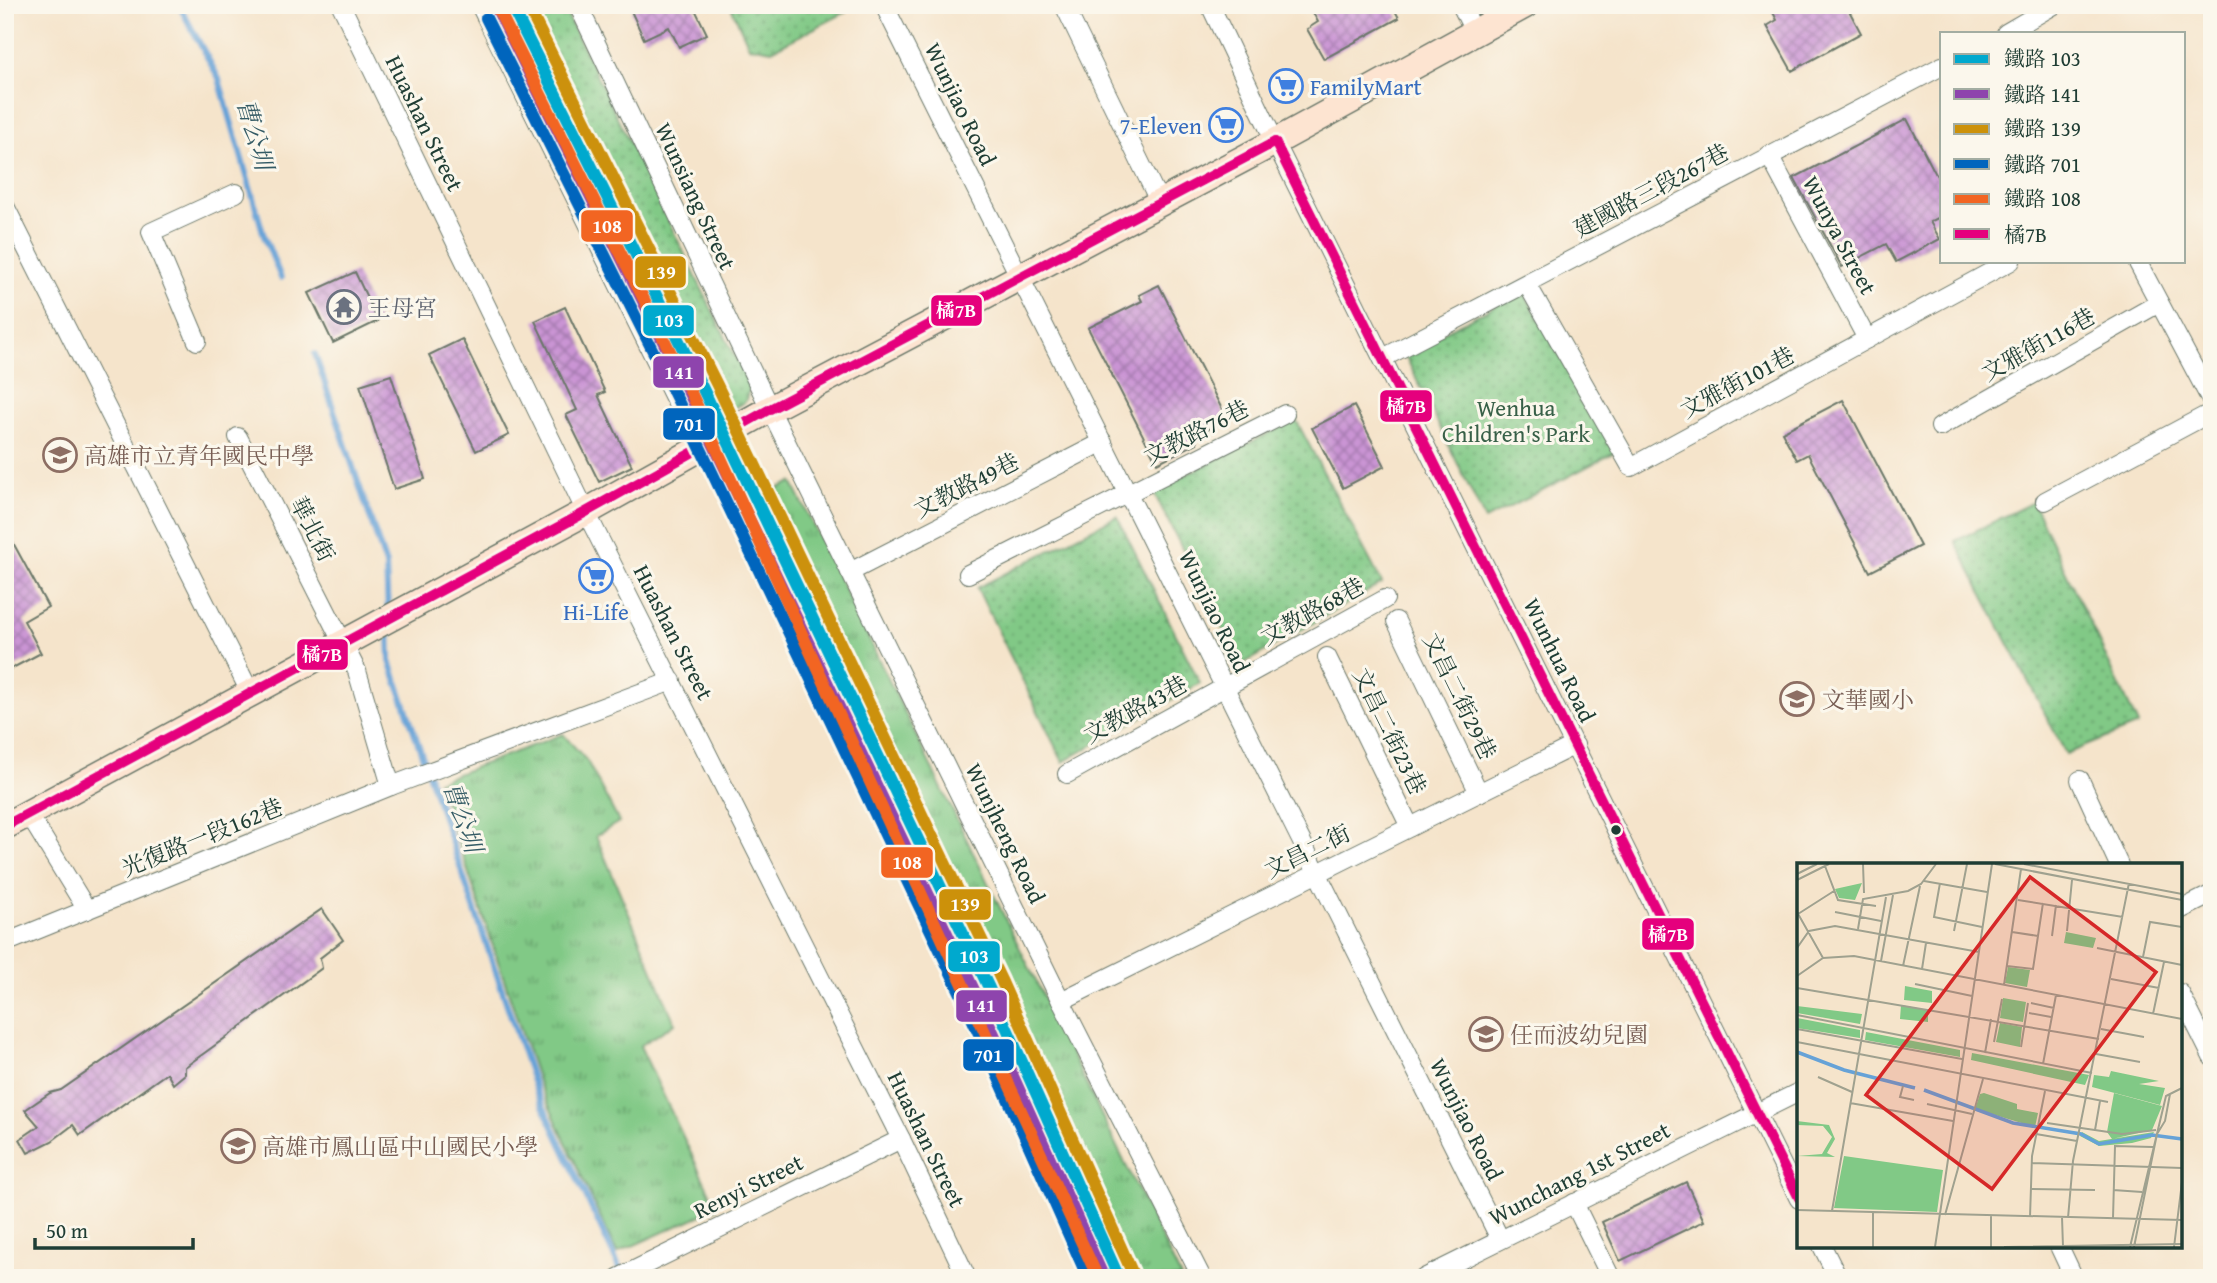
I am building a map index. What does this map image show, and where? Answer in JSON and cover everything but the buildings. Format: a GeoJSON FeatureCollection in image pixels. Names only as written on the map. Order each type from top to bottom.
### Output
{"type":"FeatureCollection","features":[{"type":"Feature","properties":{"kind":"street","name":"Huashan Street"},"geometry":{"type":"LineString","coordinates":[[341,5],[586,512],[901,1139],[967,1278]]}},
{"type":"Feature","properties":{"kind":"street"},"geometry":{"type":"LineString","coordinates":[[480,5],[699,448]]}},
{"type":"Feature","properties":{"kind":"street","name":"Wunsiang Street"},"geometry":{"type":"LineString","coordinates":[[578,5],[770,409]]}},
{"type":"Feature","properties":{"kind":"street","name":"Wunjiao Road"},"geometry":{"type":"LineString","coordinates":[[884,5],[1500,1240]]}},
{"type":"Feature","properties":{"kind":"street"},"geometry":{"type":"LineString","coordinates":[[1064,5],[1160,203]]}},
{"type":"Feature","properties":{"kind":"street","name":"Wunhua Road"},"geometry":{"type":"LineString","coordinates":[[1210,5],[1275,142],[1797,1195]]}},
{"type":"Feature","properties":{"kind":"street"},"geometry":{"type":"LineString","coordinates":[[1461,5],[1475,33]]}},
{"type":"Feature","properties":{"kind":"street"},"geometry":{"type":"LineString","coordinates":[[5,826],[344,644],[770,409],[1275,142],[1525,5]]}},
{"type":"Feature","properties":{"kind":"street"},"geometry":{"type":"LineString","coordinates":[[2011,32],[2053,5]]}},
{"type":"Feature","properties":{"kind":"street","name":"建國路三段267巷"},"geometry":{"type":"LineString","coordinates":[[1383,358],[1940,67]]}},
{"type":"Feature","properties":{"kind":"street","name":"Wunya Street"},"geometry":{"type":"LineString","coordinates":[[1769,155],[1867,339]]}},
{"type":"Feature","properties":{"kind":"street"},"geometry":{"type":"LineString","coordinates":[[197,341],[151,232],[236,193]]}},
{"type":"Feature","properties":{"kind":"street"},"geometry":{"type":"LineString","coordinates":[[5,206],[251,694]]}},
{"type":"Feature","properties":{"kind":"street","name":"文雅街101巷"},"geometry":{"type":"LineString","coordinates":[[1527,284],[1631,467],[2009,262]]}},
{"type":"Feature","properties":{"kind":"street"},"geometry":{"type":"LineString","coordinates":[[2138,262],[2212,402]]}},
{"type":"Feature","properties":{"kind":"street","name":"文雅街116巷"},"geometry":{"type":"LineString","coordinates":[[1940,427],[2160,303]]}},
{"type":"Feature","properties":{"kind":"street","name":"Wunjheng Road"},"geometry":{"type":"LineString","coordinates":[[770,409],[1061,1001],[1202,1278]]}},
{"type":"Feature","properties":{"kind":"street"},"geometry":{"type":"LineString","coordinates":[[2045,501],[2212,412]]}},
{"type":"Feature","properties":{"kind":"street","name":"文教路76巷"},"geometry":{"type":"LineString","coordinates":[[968,574],[1285,414]]}},
{"type":"Feature","properties":{"kind":"street","name":"華北街"},"geometry":{"type":"LineString","coordinates":[[238,437],[357,671],[391,786]]}},
{"type":"Feature","properties":{"kind":"street","name":"文教路49巷"},"geometry":{"type":"LineString","coordinates":[[850,572],[1103,442]]}},
{"type":"Feature","properties":{"kind":"street","name":"文教路68巷"},"geometry":{"type":"LineString","coordinates":[[1226,687],[1385,599]]}},
{"type":"Feature","properties":{"kind":"street","name":"文昌二街29巷"},"geometry":{"type":"LineString","coordinates":[[1396,621],[1479,793]]}},
{"type":"Feature","properties":{"kind":"street","name":"文昌二街23巷"},"geometry":{"type":"LineString","coordinates":[[1327,657],[1410,827]]}},
{"type":"Feature","properties":{"kind":"street","name":"光復路一段162巷"},"geometry":{"type":"LineString","coordinates":[[5,943],[391,786],[672,681]]}},
{"type":"Feature","properties":{"kind":"street","name":"文教路43巷"},"geometry":{"type":"LineString","coordinates":[[1067,774],[1226,687]]}},
{"type":"Feature","properties":{"kind":"street","name":"文昌二街"},"geometry":{"type":"LineString","coordinates":[[1061,1001],[1574,745]]}},
{"type":"Feature","properties":{"kind":"street"},"geometry":{"type":"LineString","coordinates":[[2080,780],[2118,863]]}},
{"type":"Feature","properties":{"kind":"street"},"geometry":{"type":"LineString","coordinates":[[29,813],[87,910]]}},
{"type":"Feature","properties":{"kind":"street"},"geometry":{"type":"LineString","coordinates":[[2182,909],[2212,894]]}},
{"type":"Feature","properties":{"kind":"street"},"geometry":{"type":"LineString","coordinates":[[2182,997],[2212,1057]]}},
{"type":"Feature","properties":{"kind":"street","name":"Wunchang 1st Street"},"geometry":{"type":"LineString","coordinates":[[1424,1278],[1797,1093]]}},
{"type":"Feature","properties":{"kind":"street","name":"Renyi Street"},"geometry":{"type":"LineString","coordinates":[[622,1275],[901,1139]]}},
{"type":"Feature","properties":{"kind":"street"},"geometry":{"type":"LineString","coordinates":[[1574,1203],[1611,1278]]}},
{"type":"Feature","properties":{"kind":"street"},"geometry":{"type":"LineString","coordinates":[[1823,1248],[1838,1278]]}},
{"type":"Feature","properties":{"kind":"street"},"geometry":{"type":"LineString","coordinates":[[2060,1248],[2074,1278]]}},
{"type":"Feature","properties":{"kind":"green space"},"geometry":{"type":"Polygon","coordinates":[[[490,5],[562,5],[750,387],[745,402],[705,423],[693,414],[490,5]]]}},
{"type":"Feature","properties":{"kind":"green space"},"geometry":{"type":"Polygon","coordinates":[[[730,5],[847,5],[846,12],[772,50],[749,46],[730,5]]]}},
{"type":"Feature","properties":{"kind":"green space","name":"Wenhua Children's Park"},"geometry":{"type":"Polygon","coordinates":[[[1523,291],[1615,452],[1485,520],[1404,353],[1523,291]]]}},
{"type":"Feature","properties":{"kind":"green space"},"geometry":{"type":"Polygon","coordinates":[[[1296,420],[1382,583],[1241,665],[1153,491],[1296,420]]]}},
{"type":"Feature","properties":{"kind":"green space"},"geometry":{"type":"Polygon","coordinates":[[[792,482],[1181,1278],[1087,1278],[737,506],[792,482]]]}},
{"type":"Feature","properties":{"kind":"green space"},"geometry":{"type":"Polygon","coordinates":[[[2033,502],[2138,725],[2066,754],[1955,541],[2033,502]]]}},
{"type":"Feature","properties":{"kind":"green space"},"geometry":{"type":"Polygon","coordinates":[[[1117,516],[1200,683],[1063,762],[977,588],[1117,516]]]}},
{"type":"Feature","properties":{"kind":"green space"},"geometry":{"type":"Polygon","coordinates":[[[563,734],[587,761],[619,822],[596,836],[675,1023],[640,1046],[717,1208],[617,1253],[539,1084],[438,781],[563,734]]]}},
{"type":"Feature","properties":{"kind":"waterway","name":"曹公圳"},"geometry":{"type":"LineString","coordinates":[[179,5],[219,79],[264,236],[281,278]]}},
{"type":"Feature","properties":{"kind":"waterway","name":"曹公圳"},"geometry":{"type":"LineString","coordinates":[[315,354],[386,565],[388,613]]}},
{"type":"Feature","properties":{"kind":"waterway","name":"曹公圳"},"geometry":{"type":"LineString","coordinates":[[389,627],[390,661],[537,1093],[622,1273]]}},
{"type":"Feature","properties":{"kind":"rail line","name":"108"},"geometry":{"type":"LineString","coordinates":[[496,5],[693,397],[1098,1278]]}},
{"type":"Feature","properties":{"kind":"rail line","name":"103"},"geometry":{"type":"LineString","coordinates":[[511,5],[704,391],[988,986],[1119,1278]]}},
{"type":"Feature","properties":{"kind":"rail line","name":"139"},"geometry":{"type":"LineString","coordinates":[[527,5],[717,385],[1001,980],[1132,1272]]}},
{"type":"Feature","properties":{"kind":"rail line","name":"141"},"geometry":{"type":"LineString","coordinates":[[498,11],[691,397],[975,992],[1104,1278]]}},
{"type":"Feature","properties":{"kind":"rail line","name":"701"},"geometry":{"type":"LineString","coordinates":[[486,18],[679,403],[963,998],[1088,1278]]}},
{"type":"Feature","properties":{"kind":"transit line","name":"橘7B"},"geometry":{"type":"LineString","coordinates":[[1275,142],[1797,1194]]}},
{"type":"Feature","properties":{"kind":"transit line","name":"橘7B"},"geometry":{"type":"LineString","coordinates":[[5,826],[586,512],[770,409],[1275,142]]}},
{"type":"Feature","properties":{"kind":"place","name":"FamilyMart"},"geometry":{"type":"Point","coordinates":[1286,86]}},
{"type":"Feature","properties":{"kind":"place","name":"7-Eleven"},"geometry":{"type":"Point","coordinates":[1226,125]}},
{"type":"Feature","properties":{"kind":"place","name":"王母宮"},"geometry":{"type":"Point","coordinates":[344,307]}},
{"type":"Feature","properties":{"kind":"place","name":"高雄市立青年國民中學"},"geometry":{"type":"Point","coordinates":[60,455]}},
{"type":"Feature","properties":{"kind":"place","name":"Hi-Life"},"geometry":{"type":"Point","coordinates":[596,576]}},
{"type":"Feature","properties":{"kind":"place","name":"文華國小"},"geometry":{"type":"Point","coordinates":[1797,699]}},
{"type":"Feature","properties":{"kind":"place","name":"任而波幼兒園"},"geometry":{"type":"Point","coordinates":[1486,1034]}},
{"type":"Feature","properties":{"kind":"place","name":"高雄市鳳山區中山國民小學"},"geometry":{"type":"Point","coordinates":[238,1146]}}]}
